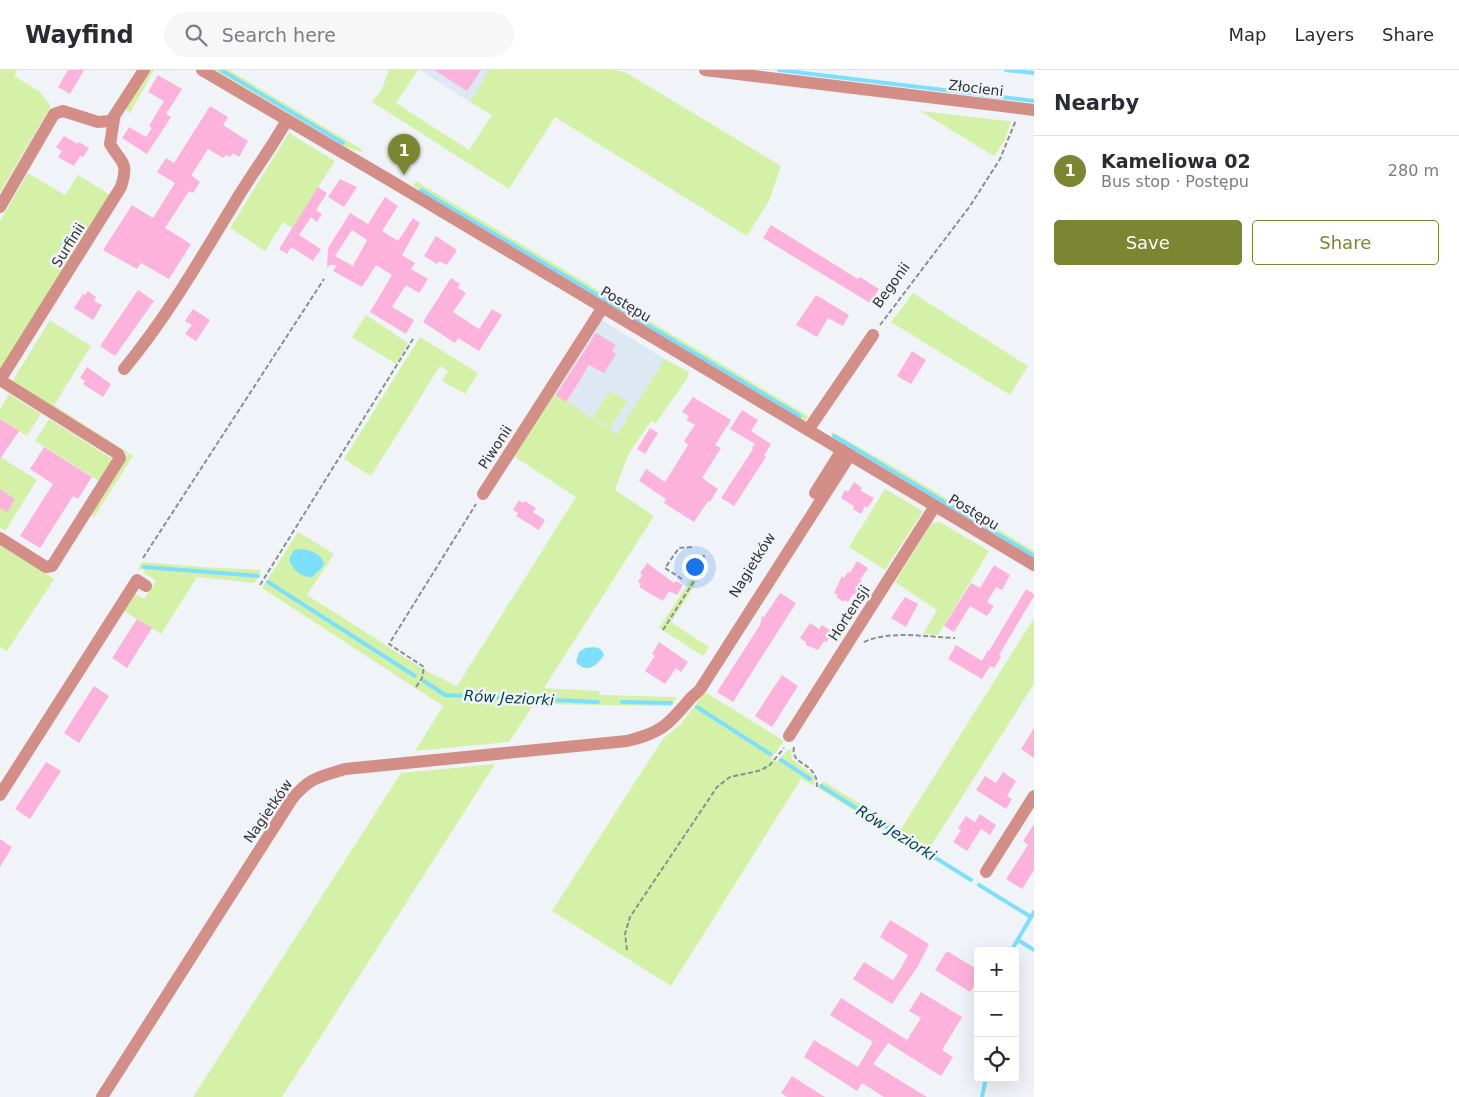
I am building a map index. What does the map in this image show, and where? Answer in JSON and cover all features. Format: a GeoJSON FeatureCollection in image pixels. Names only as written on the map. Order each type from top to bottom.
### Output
{"type":"FeatureCollection","features":[{"type":"Feature","properties":{"kind":"street"},"geometry":{"type":"LineString","coordinates":[[0,207],[54,114],[63,111],[98,122],[110,122],[114,119],[144,70]]}},
{"type":"Feature","properties":{"kind":"street","name":"Postępu"},"geometry":{"type":"LineString","coordinates":[[202,70],[1034,565]]}},
{"type":"Feature","properties":{"kind":"street","name":"Złocieni"},"geometry":{"type":"LineString","coordinates":[[705,70],[1034,110]]}},
{"type":"Feature","properties":{"kind":"street","name":"Surfinii"},"geometry":{"type":"LineString","coordinates":[[0,538],[46,567],[52,566],[120,460],[120,456],[0,380],[120,187],[124,174],[123,162],[111,146],[110,140],[114,119]]}},
{"type":"Feature","properties":{"kind":"street"},"geometry":{"type":"LineString","coordinates":[[124,369],[177,298],[245,185],[287,120]]}},
{"type":"Feature","properties":{"kind":"street","name":"Piwonii"},"geometry":{"type":"LineString","coordinates":[[483,494],[603,307]]}},
{"type":"Feature","properties":{"kind":"street"},"geometry":{"type":"LineString","coordinates":[[808,430],[873,335]]}},
{"type":"Feature","properties":{"kind":"street","name":"Nagietków"},"geometry":{"type":"LineString","coordinates":[[102,1097],[292,799],[303,786],[310,780],[346,769],[627,741],[642,738],[660,730],[675,718],[701,688],[846,453]]}},
{"type":"Feature","properties":{"kind":"street","name":"Hortensji"},"geometry":{"type":"LineString","coordinates":[[790,742],[935,506]]}},
{"type":"Feature","properties":{"kind":"street"},"geometry":{"type":"LineString","coordinates":[[0,795],[137,580],[146,586]]}},
{"type":"Feature","properties":{"kind":"street"},"geometry":{"type":"LineString","coordinates":[[986,872],[1034,796]]}},
{"type":"Feature","properties":{"kind":"path","name":"Begonii"},"geometry":{"type":"LineString","coordinates":[[873,335],[908,285],[970,206],[1000,159],[1017,116]]}},
{"type":"Feature","properties":{"kind":"path"},"geometry":{"type":"LineString","coordinates":[[143,558],[324,279]]}},
{"type":"Feature","properties":{"kind":"path"},"geometry":{"type":"LineString","coordinates":[[260,585],[413,339]]}},
{"type":"Feature","properties":{"kind":"path"},"geometry":{"type":"LineString","coordinates":[[416,687],[422,678],[424,668],[390,644],[483,494]]}},
{"type":"Feature","properties":{"kind":"path"},"geometry":{"type":"LineString","coordinates":[[682,579],[665,568],[679,548],[693,547]]}},
{"type":"Feature","properties":{"kind":"path"},"geometry":{"type":"LineString","coordinates":[[663,630],[701,570],[704,555]]}},
{"type":"Feature","properties":{"kind":"path"},"geometry":{"type":"LineString","coordinates":[[862,642],[872,638],[892,635],[955,638]]}},
{"type":"Feature","properties":{"kind":"path"},"geometry":{"type":"LineString","coordinates":[[626,950],[625,934],[630,917],[717,787],[730,777],[758,771],[769,766],[790,742],[796,759],[814,771],[818,779],[817,786]]}},
{"type":"Feature","properties":{"kind":"shaded area"},"geometry":{"type":"Polygon","coordinates":[[[420,70],[489,70],[470,102],[420,70]]]}},
{"type":"Feature","properties":{"kind":"shaded area"},"geometry":{"type":"Polygon","coordinates":[[[600,319],[665,359],[617,435],[553,393],[600,319]]]}},
{"type":"Feature","properties":{"kind":"green space"},"geometry":{"type":"Polygon","coordinates":[[[0,70],[17,70],[14,76],[39,91],[51,106],[0,193],[0,70]]]}},
{"type":"Feature","properties":{"kind":"green space"},"geometry":{"type":"Polygon","coordinates":[[[149,70],[154,70],[130,113],[126,107],[149,70]]]}},
{"type":"Feature","properties":{"kind":"green space"},"geometry":{"type":"Polygon","coordinates":[[[214,70],[229,70],[363,150],[361,152],[346,147],[214,70]]]}},
{"type":"Feature","properties":{"kind":"green space"},"geometry":{"type":"Polygon","coordinates":[[[389,70],[418,70],[396,103],[469,150],[492,115],[470,102],[489,70],[613,70],[625,72],[781,166],[769,201],[747,236],[555,117],[509,189],[372,102],[382,89],[389,70]]]}},
{"type":"Feature","properties":{"kind":"green space"},"geometry":{"type":"Polygon","coordinates":[[[920,111],[1011,121],[1005,140],[994,156],[920,111]]]}},
{"type":"Feature","properties":{"kind":"green space"},"geometry":{"type":"Polygon","coordinates":[[[289,133],[335,161],[292,228],[283,222],[265,251],[230,228],[289,133]]]}},
{"type":"Feature","properties":{"kind":"green space"},"geometry":{"type":"Polygon","coordinates":[[[28,173],[65,195],[78,175],[107,193],[111,198],[0,374],[0,221],[28,173]]]}},
{"type":"Feature","properties":{"kind":"green space"},"geometry":{"type":"Polygon","coordinates":[[[416,181],[808,416],[805,422],[413,186],[416,181]]]}},
{"type":"Feature","properties":{"kind":"green space"},"geometry":{"type":"Polygon","coordinates":[[[913,293],[1028,366],[1010,395],[891,322],[913,293]]]}},
{"type":"Feature","properties":{"kind":"green space"},"geometry":{"type":"Polygon","coordinates":[[[366,315],[408,343],[396,364],[352,337],[366,315]]]}},
{"type":"Feature","properties":{"kind":"green space"},"geometry":{"type":"Polygon","coordinates":[[[50,320],[91,346],[54,405],[133,456],[94,517],[91,515],[128,455],[13,382],[50,320]]]}},
{"type":"Feature","properties":{"kind":"green space"},"geometry":{"type":"Polygon","coordinates":[[[420,337],[478,373],[465,394],[442,381],[448,371],[440,366],[371,476],[344,459],[420,337]]]}},
{"type":"Feature","properties":{"kind":"green space"},"geometry":{"type":"Polygon","coordinates":[[[665,359],[689,372],[686,380],[656,423],[651,421],[629,453],[615,490],[654,516],[544,688],[599,691],[600,695],[677,697],[671,706],[534,704],[509,742],[415,751],[443,706],[262,588],[298,532],[334,554],[307,595],[428,672],[457,686],[576,497],[512,455],[553,393],[617,434],[665,359]]]}},
{"type":"Feature","properties":{"kind":"green space"},"geometry":{"type":"Polygon","coordinates":[[[610,391],[627,402],[610,428],[593,417],[610,391]]]}},
{"type":"Feature","properties":{"kind":"green space"},"geometry":{"type":"Polygon","coordinates":[[[9,394],[41,414],[27,436],[0,419],[0,409],[9,394]]]}},
{"type":"Feature","properties":{"kind":"green space"},"geometry":{"type":"Polygon","coordinates":[[[49,419],[114,460],[101,482],[35,441],[49,419]]]}},
{"type":"Feature","properties":{"kind":"green space"},"geometry":{"type":"Polygon","coordinates":[[[831,431],[1034,551],[1034,557],[833,437],[831,431]]]}},
{"type":"Feature","properties":{"kind":"green space"},"geometry":{"type":"Polygon","coordinates":[[[0,457],[37,480],[5,531],[0,527],[0,457]]]}},
{"type":"Feature","properties":{"kind":"green space"},"geometry":{"type":"Polygon","coordinates":[[[885,489],[923,511],[885,570],[849,547],[885,489]]]}},
{"type":"Feature","properties":{"kind":"green space"},"geometry":{"type":"Polygon","coordinates":[[[940,522],[989,551],[938,635],[923,634],[937,610],[895,582],[932,523],[940,522]]]}},
{"type":"Feature","properties":{"kind":"green space"},"geometry":{"type":"Polygon","coordinates":[[[0,542],[54,579],[7,651],[0,647],[0,542]]]}},
{"type":"Feature","properties":{"kind":"green space"},"geometry":{"type":"Polygon","coordinates":[[[142,562],[261,570],[255,583],[197,577],[161,634],[124,611],[135,594],[144,599],[156,581],[144,573],[145,570],[138,569],[142,562]]]}},
{"type":"Feature","properties":{"kind":"green space"},"geometry":{"type":"Polygon","coordinates":[[[700,565],[705,569],[671,622],[709,647],[703,656],[659,628],[700,565]]]}},
{"type":"Feature","properties":{"kind":"green space"},"geometry":{"type":"Polygon","coordinates":[[[1034,618],[1034,684],[925,855],[818,788],[823,781],[901,829],[1034,618]]]}},
{"type":"Feature","properties":{"kind":"green space"},"geometry":{"type":"Polygon","coordinates":[[[705,692],[784,741],[771,759],[776,762],[788,750],[791,750],[792,759],[814,776],[815,786],[801,779],[671,986],[552,911],[657,748],[664,738],[681,724],[705,692]]]}},
{"type":"Feature","properties":{"kind":"green space"},"geometry":{"type":"Polygon","coordinates":[[[495,764],[282,1097],[193,1097],[401,773],[495,764]]]}},
{"type":"Feature","properties":{"kind":"water"},"geometry":{"type":"Polygon","coordinates":[[[294,550],[314,552],[324,563],[322,568],[312,577],[304,576],[290,563],[289,559],[294,550]]]}},
{"type":"Feature","properties":{"kind":"water"},"geometry":{"type":"Polygon","coordinates":[[[594,647],[603,652],[604,655],[595,665],[584,668],[576,662],[579,652],[585,648],[594,647]]]}},
{"type":"Feature","properties":{"kind":"building"},"geometry":{"type":"Polygon","coordinates":[[[68,70],[84,70],[70,94],[58,87],[68,70]]]}},
{"type":"Feature","properties":{"kind":"building"},"geometry":{"type":"Polygon","coordinates":[[[434,70],[481,70],[467,91],[434,70]]]}},
{"type":"Feature","properties":{"kind":"building"},"geometry":{"type":"Polygon","coordinates":[[[158,75],[182,89],[166,114],[171,117],[147,154],[122,138],[129,127],[146,137],[152,128],[149,126],[164,101],[148,92],[158,75]]]}},
{"type":"Feature","properties":{"kind":"building"},"geometry":{"type":"Polygon","coordinates":[[[210,106],[228,117],[223,125],[248,141],[239,157],[233,153],[230,157],[226,155],[223,158],[208,149],[192,174],[200,182],[193,193],[189,191],[165,228],[191,244],[169,279],[141,263],[137,269],[103,250],[132,205],[153,218],[175,183],[157,172],[166,158],[174,163],[210,106]]]}},
{"type":"Feature","properties":{"kind":"building"},"geometry":{"type":"Polygon","coordinates":[[[64,136],[89,148],[83,157],[80,156],[74,166],[58,157],[62,151],[56,147],[64,136]]]}},
{"type":"Feature","properties":{"kind":"building"},"geometry":{"type":"Polygon","coordinates":[[[340,179],[357,187],[344,207],[328,197],[340,179]]]}},
{"type":"Feature","properties":{"kind":"building"},"geometry":{"type":"Polygon","coordinates":[[[318,187],[327,193],[316,210],[322,214],[317,222],[311,217],[299,235],[321,249],[313,261],[291,247],[287,254],[279,249],[318,187]]]}},
{"type":"Feature","properties":{"kind":"building"},"geometry":{"type":"Polygon","coordinates":[[[385,197],[398,206],[382,231],[398,241],[413,218],[420,223],[402,255],[415,263],[411,269],[428,279],[419,293],[406,285],[392,307],[414,320],[406,334],[370,312],[392,275],[376,265],[362,287],[333,271],[337,265],[330,265],[327,268],[328,248],[350,213],[368,224],[385,197]],[[352,230],[335,256],[353,266],[367,240],[352,230]]]}},
{"type":"Feature","properties":{"kind":"building"},"geometry":{"type":"Polygon","coordinates":[[[771,225],[858,279],[860,277],[879,289],[870,303],[763,238],[771,225]]]}},
{"type":"Feature","properties":{"kind":"building"},"geometry":{"type":"Polygon","coordinates":[[[436,236],[457,250],[447,265],[439,261],[437,264],[424,256],[436,236]]]}},
{"type":"Feature","properties":{"kind":"building"},"geometry":{"type":"Polygon","coordinates":[[[451,278],[460,284],[458,288],[466,293],[453,312],[479,329],[492,309],[502,315],[479,351],[458,338],[455,343],[423,322],[451,278]]]}},
{"type":"Feature","properties":{"kind":"building"},"geometry":{"type":"Polygon","coordinates":[[[138,290],[154,301],[115,356],[100,346],[138,290]]]}},
{"type":"Feature","properties":{"kind":"building"},"geometry":{"type":"Polygon","coordinates":[[[88,291],[96,297],[94,301],[102,305],[93,320],[74,308],[83,294],[85,295],[88,291]]]}},
{"type":"Feature","properties":{"kind":"building"},"geometry":{"type":"Polygon","coordinates":[[[816,295],[849,315],[843,326],[828,318],[817,337],[796,325],[816,295]]]}},
{"type":"Feature","properties":{"kind":"building"},"geometry":{"type":"Polygon","coordinates":[[[193,309],[210,320],[196,341],[185,334],[192,325],[185,321],[193,309]]]}},
{"type":"Feature","properties":{"kind":"building"},"geometry":{"type":"Polygon","coordinates":[[[596,333],[616,345],[612,351],[616,354],[604,373],[589,365],[566,402],[556,395],[596,333]]]}},
{"type":"Feature","properties":{"kind":"building"},"geometry":{"type":"Polygon","coordinates":[[[912,351],[926,360],[911,384],[897,376],[912,351]]]}},
{"type":"Feature","properties":{"kind":"building"},"geometry":{"type":"Polygon","coordinates":[[[87,367],[111,384],[103,397],[83,384],[85,381],[80,378],[87,367]]]}},
{"type":"Feature","properties":{"kind":"building"},"geometry":{"type":"Polygon","coordinates":[[[693,397],[731,420],[715,445],[721,448],[702,478],[718,489],[694,522],[664,503],[666,499],[639,481],[646,469],[665,482],[688,445],[684,441],[695,425],[686,420],[689,416],[682,412],[693,397]]]}},
{"type":"Feature","properties":{"kind":"building"},"geometry":{"type":"Polygon","coordinates":[[[742,410],[758,420],[751,431],[771,444],[764,456],[766,457],[734,506],[721,498],[755,444],[730,429],[742,410]]]}},
{"type":"Feature","properties":{"kind":"building"},"geometry":{"type":"Polygon","coordinates":[[[0,419],[19,431],[0,459],[0,419]]]}},
{"type":"Feature","properties":{"kind":"building"},"geometry":{"type":"Polygon","coordinates":[[[650,428],[658,433],[645,454],[637,449],[650,428]]]}},
{"type":"Feature","properties":{"kind":"building"},"geometry":{"type":"Polygon","coordinates":[[[44,447],[92,477],[78,499],[73,496],[40,548],[20,536],[53,484],[30,469],[44,447]]]}},
{"type":"Feature","properties":{"kind":"building"},"geometry":{"type":"Polygon","coordinates":[[[854,482],[862,488],[860,490],[874,498],[867,508],[865,506],[861,514],[853,509],[854,506],[841,498],[845,490],[848,492],[854,482]]]}},
{"type":"Feature","properties":{"kind":"building"},"geometry":{"type":"Polygon","coordinates":[[[0,489],[15,499],[7,512],[0,508],[0,489]]]}},
{"type":"Feature","properties":{"kind":"building"},"geometry":{"type":"Polygon","coordinates":[[[519,500],[523,503],[525,501],[536,508],[533,512],[545,520],[539,530],[516,516],[518,513],[513,510],[519,500]]]}},
{"type":"Feature","properties":{"kind":"building"},"geometry":{"type":"Polygon","coordinates":[[[857,561],[868,568],[860,580],[862,581],[858,586],[861,588],[856,596],[853,594],[848,602],[845,600],[844,602],[836,597],[838,595],[834,593],[842,576],[844,578],[848,572],[850,573],[857,561]]]}},
{"type":"Feature","properties":{"kind":"building"},"geometry":{"type":"Polygon","coordinates":[[[647,563],[674,583],[676,581],[683,585],[677,595],[669,591],[663,601],[639,587],[641,584],[638,582],[642,575],[640,573],[647,563]]]}},
{"type":"Feature","properties":{"kind":"building"},"geometry":{"type":"Polygon","coordinates":[[[994,565],[1010,575],[1002,590],[996,587],[987,602],[994,606],[987,616],[970,606],[954,632],[944,626],[971,583],[980,588],[994,565]]]}},
{"type":"Feature","properties":{"kind":"building"},"geometry":{"type":"Polygon","coordinates":[[[1026,589],[1034,594],[1034,596],[999,655],[1001,657],[994,668],[990,666],[982,679],[948,659],[956,645],[982,661],[1026,589]]]}},
{"type":"Feature","properties":{"kind":"building"},"geometry":{"type":"Polygon","coordinates":[[[780,593],[796,603],[733,702],[717,692],[760,625],[762,616],[764,617],[780,593]]]}},
{"type":"Feature","properties":{"kind":"building"},"geometry":{"type":"Polygon","coordinates":[[[905,597],[918,604],[906,627],[891,618],[905,597]]]}},
{"type":"Feature","properties":{"kind":"building"},"geometry":{"type":"Polygon","coordinates":[[[137,619],[152,628],[127,668],[112,658],[137,619]]]}},
{"type":"Feature","properties":{"kind":"building"},"geometry":{"type":"Polygon","coordinates":[[[810,623],[819,629],[822,625],[833,632],[827,642],[824,641],[818,650],[806,645],[806,642],[800,638],[810,623]]]}},
{"type":"Feature","properties":{"kind":"building"},"geometry":{"type":"Polygon","coordinates":[[[659,642],[688,662],[681,672],[676,668],[665,684],[645,671],[655,656],[652,654],[659,642]]]}},
{"type":"Feature","properties":{"kind":"building"},"geometry":{"type":"Polygon","coordinates":[[[782,675],[798,686],[772,727],[755,716],[782,675]]]}},
{"type":"Feature","properties":{"kind":"building"},"geometry":{"type":"Polygon","coordinates":[[[94,686],[109,696],[79,743],[64,733],[94,686]]]}},
{"type":"Feature","properties":{"kind":"building"},"geometry":{"type":"Polygon","coordinates":[[[1034,728],[1034,758],[1021,749],[1034,728]]]}},
{"type":"Feature","properties":{"kind":"building"},"geometry":{"type":"Polygon","coordinates":[[[46,762],[61,771],[30,819],[15,809],[46,762]]]}},
{"type":"Feature","properties":{"kind":"building"},"geometry":{"type":"Polygon","coordinates":[[[1003,772],[1016,781],[1007,796],[1012,799],[1006,809],[976,790],[985,776],[996,783],[1003,772]]]}},
{"type":"Feature","properties":{"kind":"building"},"geometry":{"type":"Polygon","coordinates":[[[980,814],[996,825],[990,835],[981,829],[967,851],[953,842],[961,830],[958,828],[966,816],[975,822],[980,814]]]}},
{"type":"Feature","properties":{"kind":"building"},"geometry":{"type":"Polygon","coordinates":[[[1034,824],[1034,870],[1022,889],[1006,879],[1028,845],[1023,841],[1034,824]]]}},
{"type":"Feature","properties":{"kind":"building"},"geometry":{"type":"Polygon","coordinates":[[[0,839],[12,847],[0,867],[0,839]]]}},
{"type":"Feature","properties":{"kind":"building"},"geometry":{"type":"Polygon","coordinates":[[[890,920],[929,944],[918,966],[892,1004],[853,979],[864,962],[893,980],[901,968],[908,955],[880,937],[890,920]]]}},
{"type":"Feature","properties":{"kind":"building"},"geometry":{"type":"Polygon","coordinates":[[[947,951],[974,968],[974,986],[970,992],[935,970],[947,951]]]}},
{"type":"Feature","properties":{"kind":"building"},"geometry":{"type":"Polygon","coordinates":[[[921,992],[962,1017],[942,1050],[953,1057],[941,1076],[888,1043],[873,1064],[927,1097],[884,1097],[862,1083],[857,1091],[804,1057],[814,1040],[858,1067],[873,1042],[830,1015],[841,998],[907,1040],[921,1018],[909,1011],[921,992]]]}},
{"type":"Feature","properties":{"kind":"building"},"geometry":{"type":"Polygon","coordinates":[[[792,1076],[825,1097],[787,1097],[781,1093],[792,1076]]]}},
{"type":"Feature","properties":{"kind":"waterway"},"geometry":{"type":"LineString","coordinates":[[221,70],[343,143]]}},
{"type":"Feature","properties":{"kind":"waterway"},"geometry":{"type":"LineString","coordinates":[[779,70],[1034,101]]}},
{"type":"Feature","properties":{"kind":"waterway"},"geometry":{"type":"LineString","coordinates":[[1006,70],[1034,73]]}},
{"type":"Feature","properties":{"kind":"waterway"},"geometry":{"type":"LineString","coordinates":[[421,190],[800,416]]}},
{"type":"Feature","properties":{"kind":"waterway"},"geometry":{"type":"LineString","coordinates":[[834,436],[1034,556]]}},
{"type":"Feature","properties":{"kind":"waterway","name":"Rów Jeziorki"},"geometry":{"type":"LineString","coordinates":[[144,567],[258,576]]}},
{"type":"Feature","properties":{"kind":"waterway","name":"Rów Jeziorki"},"geometry":{"type":"LineString","coordinates":[[268,582],[415,676]]}},
{"type":"Feature","properties":{"kind":"waterway","name":"Rów Jeziorki"},"geometry":{"type":"LineString","coordinates":[[424,681],[445,695],[598,702]]}},
{"type":"Feature","properties":{"kind":"waterway","name":"Rów Jeziorki"},"geometry":{"type":"LineString","coordinates":[[622,702],[671,703]]}},
{"type":"Feature","properties":{"kind":"waterway","name":"Rów Jeziorki"},"geometry":{"type":"LineString","coordinates":[[697,707],[770,754]]}},
{"type":"Feature","properties":{"kind":"waterway","name":"Rów Jeziorki"},"geometry":{"type":"LineString","coordinates":[[781,760],[810,779]]}},
{"type":"Feature","properties":{"kind":"waterway","name":"Rów Jeziorki"},"geometry":{"type":"LineString","coordinates":[[821,786],[971,880]]}},
{"type":"Feature","properties":{"kind":"waterway","name":"Rów Jeziorki"},"geometry":{"type":"LineString","coordinates":[[979,885],[1031,917]]}},
{"type":"Feature","properties":{"kind":"waterway","name":"Rów Jeziorki"},"geometry":{"type":"LineString","coordinates":[[1014,947],[1034,912]]}},
{"type":"Feature","properties":{"kind":"waterway"},"geometry":{"type":"LineString","coordinates":[[1018,940],[1034,950]]}},
{"type":"Feature","properties":{"kind":"waterway","name":"Rów Jeziorki"},"geometry":{"type":"LineString","coordinates":[[982,1097],[985,1082]]}},
{"type":"Feature","properties":{"kind":"place","name":"Kameliowa 02"},"geometry":{"type":"Point","coordinates":[404,175]}}]}
